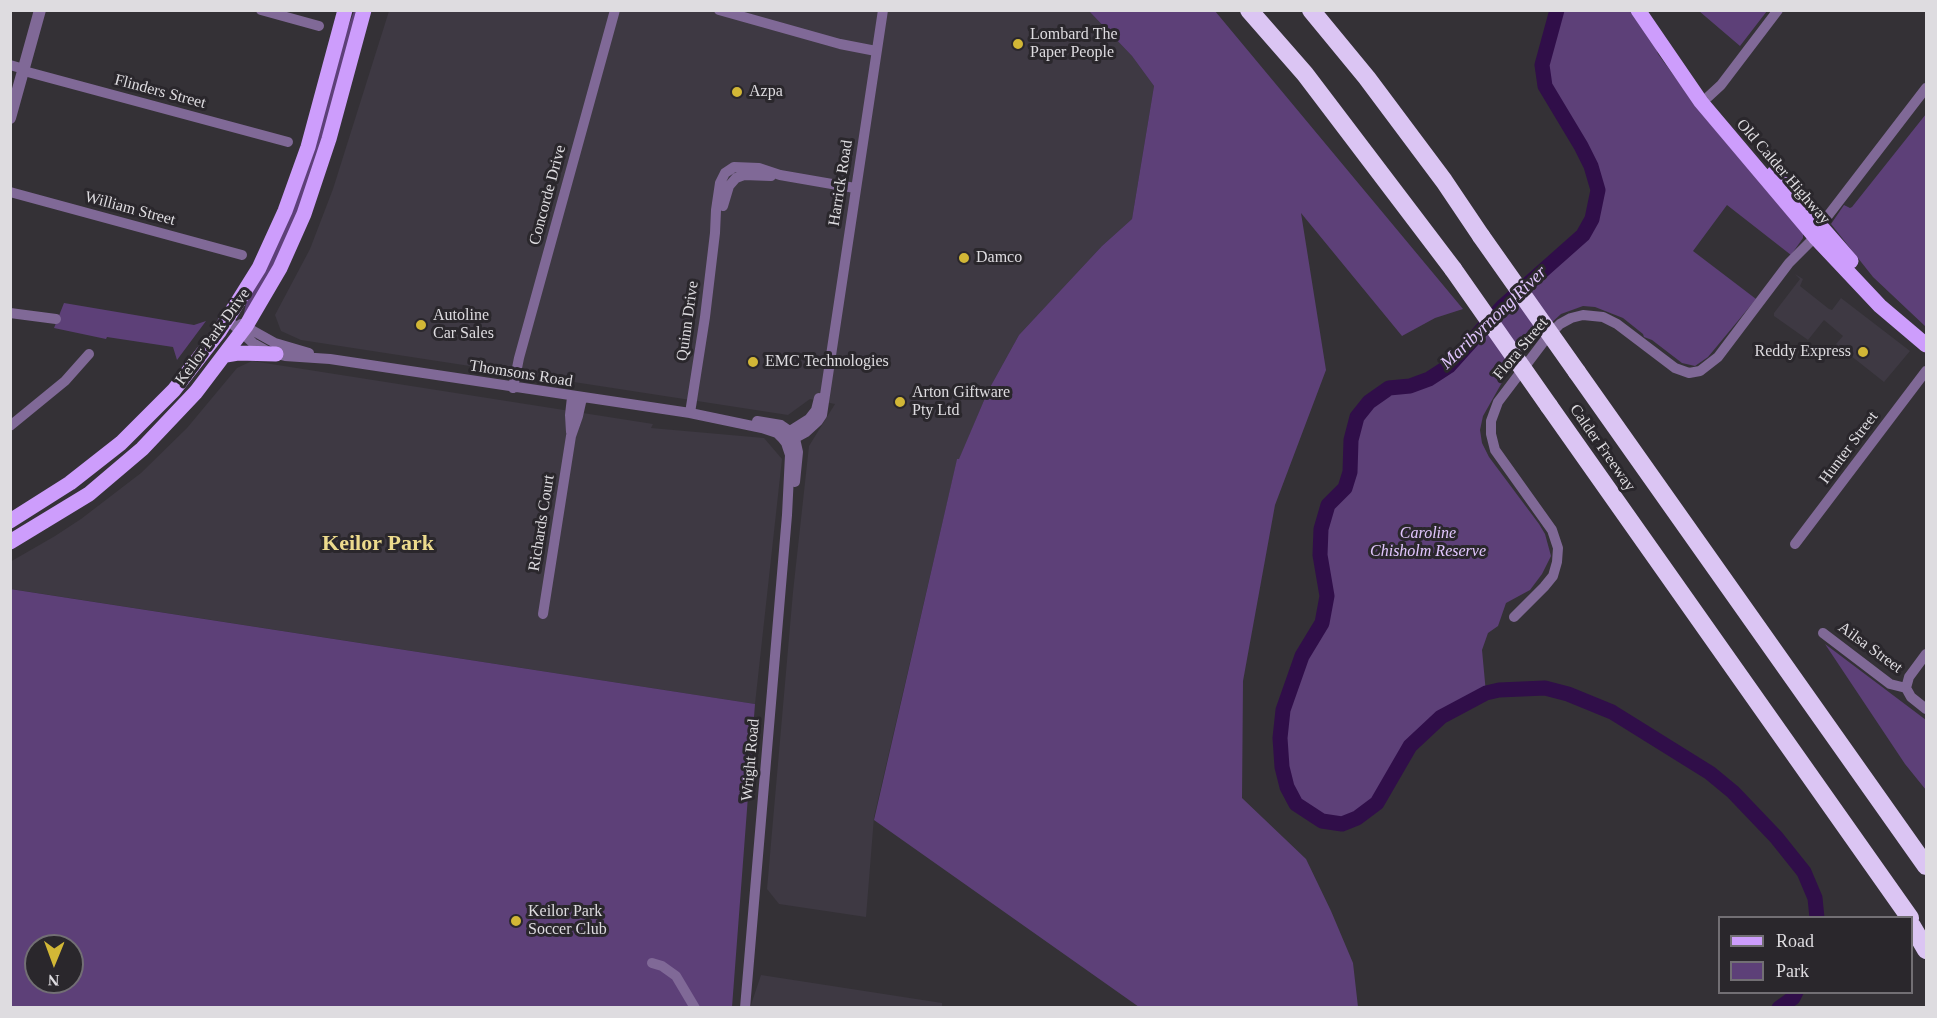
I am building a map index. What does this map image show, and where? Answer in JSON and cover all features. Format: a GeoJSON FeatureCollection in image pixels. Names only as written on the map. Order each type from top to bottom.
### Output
{"type":"FeatureCollection","features":[{"type":"Feature","properties":{"kind":"highway","name":"Calder Freeway"},"geometry":{"type":"LineString","coordinates":[[1249,10],[1305,74],[1453,268],[1908,916]]}},
{"type":"Feature","properties":{"kind":"highway","name":"Calder Freeway"},"geometry":{"type":"LineString","coordinates":[[1311,10],[1367,78],[1444,181],[1926,866]]}},
{"type":"Feature","properties":{"kind":"highway","name":"Calder Freeway"},"geometry":{"type":"LineString","coordinates":[[1913,923],[1926,939]]}},
{"type":"Feature","properties":{"kind":"highway"},"geometry":{"type":"LineString","coordinates":[[1913,929],[1926,950]]}},
{"type":"Feature","properties":{"kind":"main road","name":"Keilor Park Drive"},"geometry":{"type":"LineString","coordinates":[[10,521],[77,478],[126,437],[174,390],[227,319],[266,254],[291,196],[308,147],[345,10]]}},
{"type":"Feature","properties":{"kind":"main road","name":"Keilor Park Drive"},"geometry":{"type":"LineString","coordinates":[[10,542],[89,494],[122,467],[160,432],[196,392],[244,330],[280,268],[304,214],[329,139],[364,10]]}},
{"type":"Feature","properties":{"kind":"main road","name":"Old Calder Highway"},"geometry":{"type":"LineString","coordinates":[[1640,10],[1705,99],[1817,232],[1905,319],[1923,343]]}},
{"type":"Feature","properties":{"kind":"main road"},"geometry":{"type":"LineString","coordinates":[[226,355],[276,354]]}},
{"type":"Feature","properties":{"kind":"main road"},"geometry":{"type":"LineString","coordinates":[[77,478],[89,494]]}},
{"type":"Feature","properties":{"kind":"street"},"geometry":{"type":"LineString","coordinates":[[10,118],[40,10]]}},
{"type":"Feature","properties":{"kind":"street"},"geometry":{"type":"LineString","coordinates":[[261,10],[319,26]]}},
{"type":"Feature","properties":{"kind":"street","name":"Concorde Drive"},"geometry":{"type":"LineString","coordinates":[[513,388],[522,347],[615,10]]}},
{"type":"Feature","properties":{"kind":"street"},"geometry":{"type":"LineString","coordinates":[[719,10],[840,44],[876,51]]}},
{"type":"Feature","properties":{"kind":"street","name":"Harrick Road"},"geometry":{"type":"LineString","coordinates":[[791,436],[813,426],[822,415],[883,10]]}},
{"type":"Feature","properties":{"kind":"street"},"geometry":{"type":"LineString","coordinates":[[1705,99],[1721,85],[1778,10]]}},
{"type":"Feature","properties":{"kind":"street","name":"Flinders Street"},"geometry":{"type":"LineString","coordinates":[[10,65],[288,142]]}},
{"type":"Feature","properties":{"kind":"street","name":"Flora Street"},"geometry":{"type":"LineString","coordinates":[[1514,617],[1552,576],[1557,562],[1558,548],[1552,530],[1495,450],[1491,421],[1498,402],[1548,336],[1560,324],[1571,318],[1583,315],[1603,317],[1617,324],[1675,368],[1689,373],[1700,371],[1712,364],[1789,263],[1817,232],[1926,88]]}},
{"type":"Feature","properties":{"kind":"street","name":"Quinn Drive"},"geometry":{"type":"LineString","coordinates":[[690,413],[715,233],[727,190],[732,181],[744,175],[780,175],[855,188]]}},
{"type":"Feature","properties":{"kind":"street","name":"William Street"},"geometry":{"type":"LineString","coordinates":[[10,192],[242,255]]}},
{"type":"Feature","properties":{"kind":"street"},"geometry":{"type":"LineString","coordinates":[[10,313],[56,319]]}},
{"type":"Feature","properties":{"kind":"street","name":"Thomsons Road"},"geometry":{"type":"LineString","coordinates":[[227,319],[244,330],[283,347],[330,359]]}},
{"type":"Feature","properties":{"kind":"street","name":"Thomsons Road"},"geometry":{"type":"LineString","coordinates":[[244,330],[252,343],[276,354],[330,359],[708,417],[772,423],[791,436]]}},
{"type":"Feature","properties":{"kind":"street"},"geometry":{"type":"LineString","coordinates":[[10,426],[65,381],[89,354]]}},
{"type":"Feature","properties":{"kind":"street","name":"Hunter Street"},"geometry":{"type":"LineString","coordinates":[[1795,544],[1926,371]]}},
{"type":"Feature","properties":{"kind":"street","name":"Richards Court"},"geometry":{"type":"LineString","coordinates":[[543,614],[572,436],[579,416],[577,398]]}},
{"type":"Feature","properties":{"kind":"street","name":"Wright Road"},"geometry":{"type":"LineString","coordinates":[[745,1008],[788,515],[791,436]]}},
{"type":"Feature","properties":{"kind":"street","name":"Ailsa Street"},"geometry":{"type":"LineString","coordinates":[[1823,633],[1890,684],[1906,688],[1911,697],[1926,709]]}},
{"type":"Feature","properties":{"kind":"street"},"geometry":{"type":"LineString","coordinates":[[1906,688],[1909,677],[1926,654]]}},
{"type":"Feature","properties":{"kind":"street"},"geometry":{"type":"LineString","coordinates":[[652,963],[662,966],[676,976],[695,1008]]}},
{"type":"Feature","properties":{"kind":"shaded area"},"geometry":{"type":"Polygon","coordinates":[[[389,11],[1089,11],[1132,56],[1154,86],[1132,219],[1102,246],[1019,335],[988,391],[959,460],[957,460],[874,817],[866,917],[779,904],[767,889],[793,592],[809,446],[835,404],[810,399],[788,415],[301,340],[281,331],[275,315],[310,249],[333,189],[389,11]]]}},
{"type":"Feature","properties":{"kind":"shaded area"},"geometry":{"type":"Polygon","coordinates":[[[1795,274],[1803,279],[1800,286],[1829,309],[1832,310],[1841,298],[1910,351],[1884,382],[1836,344],[1843,336],[1824,320],[1808,340],[1774,316],[1800,279],[1795,274]]]}},
{"type":"Feature","properties":{"kind":"shaded area"},"geometry":{"type":"Polygon","coordinates":[[[252,361],[653,424],[651,428],[764,438],[782,459],[755,704],[11,589],[10,562],[81,519],[141,473],[187,428],[237,368],[252,361]]]}},
{"type":"Feature","properties":{"kind":"shaded area"},"geometry":{"type":"Polygon","coordinates":[[[761,975],[942,1003],[942,1008],[750,1008],[761,975]]]}},
{"type":"Feature","properties":{"kind":"green space"},"geometry":{"type":"Polygon","coordinates":[[[354,11],[360,11],[320,155],[286,245],[243,318],[247,299],[354,11]]]}},
{"type":"Feature","properties":{"kind":"green space"},"geometry":{"type":"Polygon","coordinates":[[[1089,11],[1215,11],[1463,309],[1435,318],[1402,336],[1301,213],[1326,370],[1275,505],[1243,681],[1242,798],[1306,859],[1353,963],[1358,1007],[1139,1007],[874,820],[957,459],[959,459],[988,391],[1019,335],[1102,246],[1132,219],[1154,86],[1132,56],[1089,11]]]}},
{"type":"Feature","properties":{"kind":"green space","name":"Caroline Chisholm Reserve"},"geometry":{"type":"Polygon","coordinates":[[[1557,11],[1631,11],[1654,42],[1658,54],[1702,114],[1803,233],[1803,238],[1791,255],[1727,205],[1693,251],[1756,299],[1708,357],[1695,366],[1682,363],[1652,340],[1644,337],[1623,318],[1595,307],[1583,306],[1561,314],[1513,363],[1483,416],[1480,430],[1482,443],[1489,457],[1539,524],[1545,534],[1551,556],[1542,574],[1530,590],[1506,603],[1498,626],[1488,633],[1482,650],[1486,693],[1441,717],[1410,746],[1377,803],[1357,818],[1342,824],[1322,821],[1296,804],[1287,787],[1282,767],[1280,738],[1283,710],[1302,656],[1322,623],[1327,596],[1320,555],[1321,529],[1328,505],[1346,488],[1350,472],[1351,440],[1357,417],[1369,402],[1389,388],[1410,386],[1429,379],[1449,366],[1503,306],[1583,235],[1592,219],[1598,190],[1591,166],[1545,86],[1542,65],[1557,11]]]}},
{"type":"Feature","properties":{"kind":"green space"},"geometry":{"type":"Polygon","coordinates":[[[1699,11],[1767,11],[1740,46],[1699,11]]]}},
{"type":"Feature","properties":{"kind":"green space"},"geometry":{"type":"Polygon","coordinates":[[[1926,114],[1926,327],[1873,277],[1831,224],[1844,205],[1852,207],[1926,114]]]}},
{"type":"Feature","properties":{"kind":"green space"},"geometry":{"type":"Polygon","coordinates":[[[64,303],[194,325],[206,321],[177,360],[173,347],[107,337],[106,339],[54,328],[64,303]]]}},
{"type":"Feature","properties":{"kind":"green space"},"geometry":{"type":"Polygon","coordinates":[[[10,589],[755,704],[732,1007],[11,1007],[10,589]]]}},
{"type":"Feature","properties":{"kind":"green space"},"geometry":{"type":"Polygon","coordinates":[[[1825,644],[1926,720],[1926,790],[1905,764],[1825,644]]]}},
{"type":"Feature","properties":{"kind":"waterway","name":"Maribyrnong River"},"geometry":{"type":"LineString","coordinates":[[1557,10],[1542,65],[1545,86],[1591,166],[1598,190],[1592,219],[1583,235],[1503,306],[1449,366],[1429,379],[1410,386],[1389,388],[1369,402],[1357,417],[1351,440],[1350,472],[1345,488],[1328,505],[1321,529],[1320,555],[1327,596],[1322,623],[1302,656],[1283,710],[1280,738],[1282,767],[1287,787],[1296,804],[1322,821],[1342,824],[1357,818],[1377,803],[1410,746],[1441,717],[1486,693],[1499,690],[1545,688],[1568,694],[1612,712],[1710,773],[1733,792],[1776,837],[1804,872],[1815,898],[1817,916]]}},
{"type":"Feature","properties":{"kind":"waterway","name":"Maribyrnong River"},"geometry":{"type":"LineString","coordinates":[[1779,1008],[1795,994]]}},
{"type":"Feature","properties":{"kind":"place","name":"Lombard The Paper People"},"geometry":{"type":"Point","coordinates":[1018,44]}},
{"type":"Feature","properties":{"kind":"place","name":"Azpa"},"geometry":{"type":"Point","coordinates":[737,92]}},
{"type":"Feature","properties":{"kind":"place","name":"Damco"},"geometry":{"type":"Point","coordinates":[964,258]}},
{"type":"Feature","properties":{"kind":"place","name":"Autoline Car Sales"},"geometry":{"type":"Point","coordinates":[421,325]}},
{"type":"Feature","properties":{"kind":"place","name":"Reddy Express"},"geometry":{"type":"Point","coordinates":[1863,352]}},
{"type":"Feature","properties":{"kind":"place","name":"EMC Technologies"},"geometry":{"type":"Point","coordinates":[753,362]}},
{"type":"Feature","properties":{"kind":"place","name":"Arton Giftware Pty Ltd"},"geometry":{"type":"Point","coordinates":[900,402]}},
{"type":"Feature","properties":{"kind":"place","name":"Keilor Park Soccer Club"},"geometry":{"type":"Point","coordinates":[516,921]}},
{"type":"Feature","properties":{"kind":"district","name":"Keilor Park"},"geometry":{"type":"Point","coordinates":[378,544]}}]}
